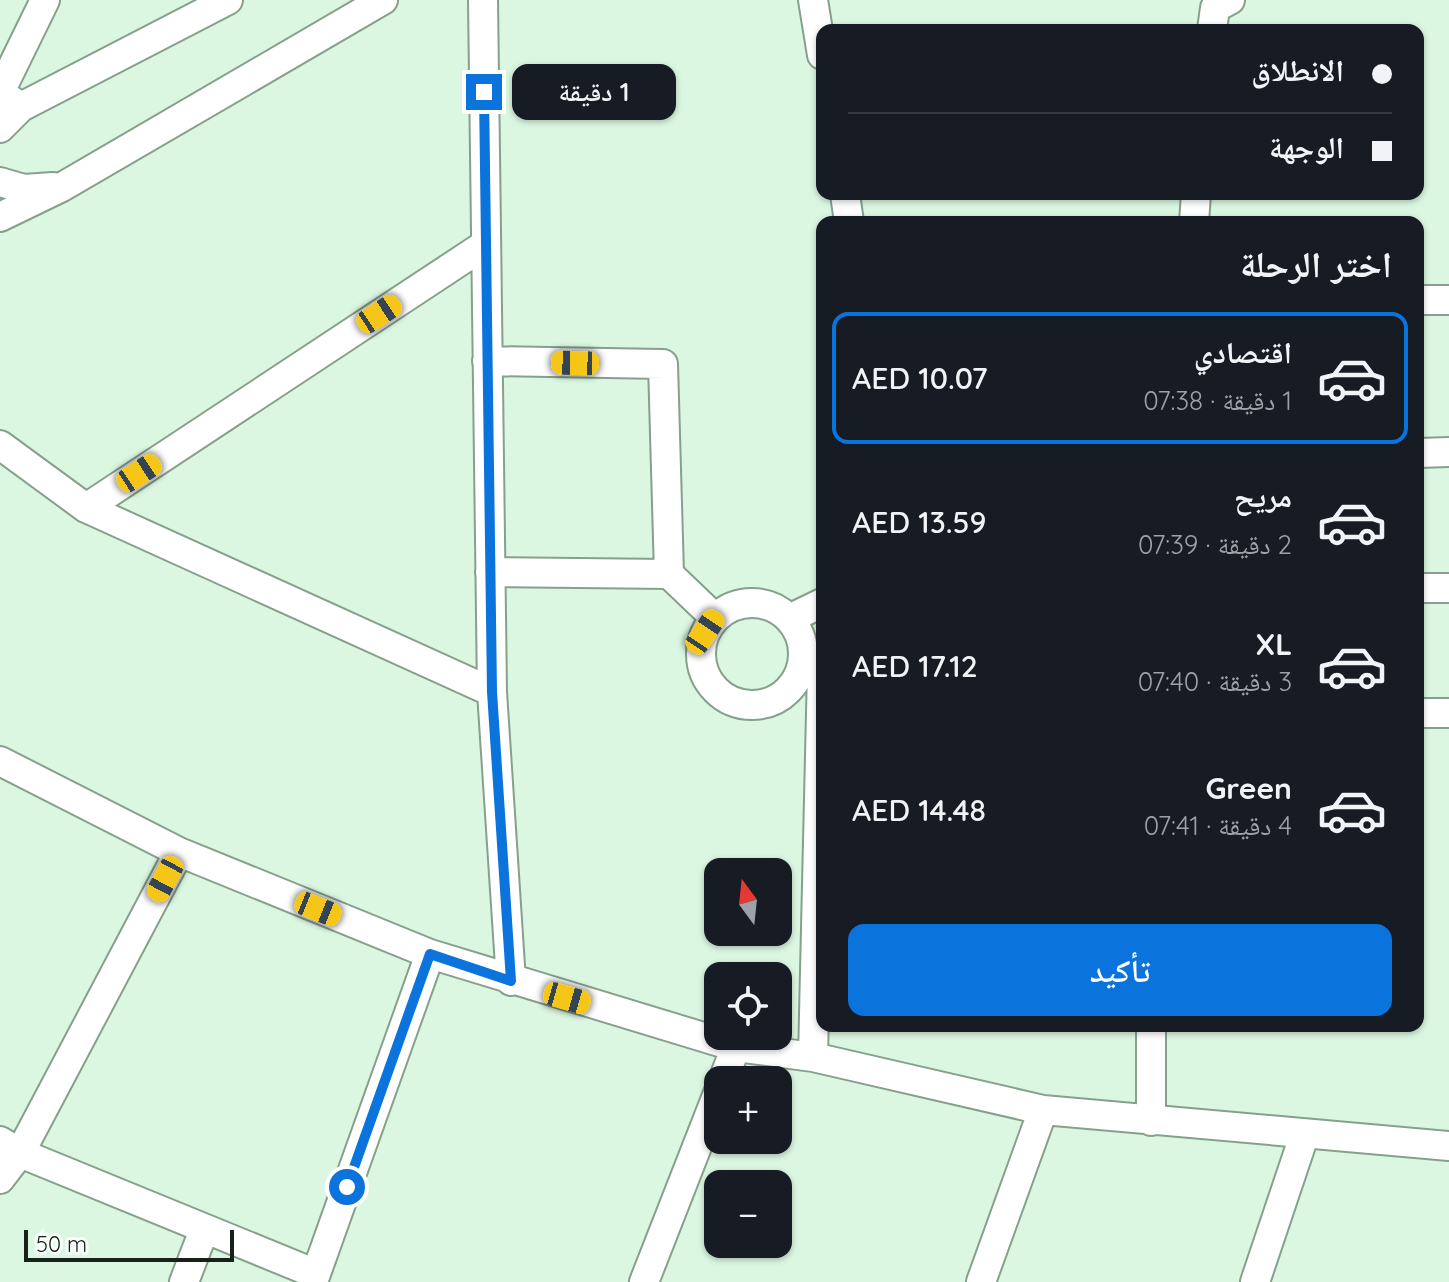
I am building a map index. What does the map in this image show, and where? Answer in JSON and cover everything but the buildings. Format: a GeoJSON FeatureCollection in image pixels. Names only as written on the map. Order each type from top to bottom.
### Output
{"type":"FeatureCollection","features":[{"type":"Feature","properties":{"kind":"street"},"geometry":{"type":"LineString","coordinates":[[0,128],[7,97],[45,0]]}},
{"type":"Feature","properties":{"kind":"street"},"geometry":{"type":"LineString","coordinates":[[7,97],[228,0]]}},
{"type":"Feature","properties":{"kind":"street"},"geometry":{"type":"LineString","coordinates":[[0,217],[62,187],[383,0]]}},
{"type":"Feature","properties":{"kind":"street"},"geometry":{"type":"LineString","coordinates":[[483,0],[492,692],[511,981]]}},
{"type":"Feature","properties":{"kind":"street"},"geometry":{"type":"LineString","coordinates":[[813,0],[817,24]]}},
{"type":"Feature","properties":{"kind":"street"},"geometry":{"type":"LineString","coordinates":[[1213,24],[1215,8],[1230,0]]}},
{"type":"Feature","properties":{"kind":"street"},"geometry":{"type":"LineString","coordinates":[[0,182],[24,189],[62,187]]}},
{"type":"Feature","properties":{"kind":"street"},"geometry":{"type":"LineString","coordinates":[[86,508],[486,244]]}},
{"type":"Feature","properties":{"kind":"street"},"geometry":{"type":"LineString","coordinates":[[1424,300],[1449,300]]}},
{"type":"Feature","properties":{"kind":"street"},"geometry":{"type":"LineString","coordinates":[[487,361],[663,364],[669,574]]}},
{"type":"Feature","properties":{"kind":"street"},"geometry":{"type":"LineString","coordinates":[[0,445],[86,508],[492,692]]}},
{"type":"Feature","properties":{"kind":"street"},"geometry":{"type":"LineString","coordinates":[[1424,453],[1449,452]]}},
{"type":"Feature","properties":{"kind":"street"},"geometry":{"type":"LineString","coordinates":[[490,572],[669,574],[715,618]]}},
{"type":"Feature","properties":{"kind":"street"},"geometry":{"type":"LineString","coordinates":[[1424,588],[1449,588]]}},
{"type":"Feature","properties":{"kind":"street"},"geometry":{"type":"LineString","coordinates":[[744,603],[776,609],[789,619],[803,649],[795,680],[769,702],[753,705],[735,702],[720,694],[709,682],[702,666],[701,649],[715,618],[744,603]]}},
{"type":"Feature","properties":{"kind":"street"},"geometry":{"type":"LineString","coordinates":[[789,619],[816,606]]}},
{"type":"Feature","properties":{"kind":"street"},"geometry":{"type":"LineString","coordinates":[[1424,713],[1449,713]]}},
{"type":"Feature","properties":{"kind":"street"},"geometry":{"type":"LineString","coordinates":[[0,761],[179,852],[430,954],[704,1038]]}},
{"type":"Feature","properties":{"kind":"street"},"geometry":{"type":"LineString","coordinates":[[0,1179],[10,1147],[179,852]]}},
{"type":"Feature","properties":{"kind":"street"},"geometry":{"type":"LineString","coordinates":[[813,1057],[816,928]]}},
{"type":"Feature","properties":{"kind":"street"},"geometry":{"type":"LineString","coordinates":[[10,1147],[314,1278],[430,954]]}},
{"type":"Feature","properties":{"kind":"street"},"geometry":{"type":"LineString","coordinates":[[1151,1032],[1151,1121]]}},
{"type":"Feature","properties":{"kind":"street"},"geometry":{"type":"LineString","coordinates":[[759,1050],[813,1057],[1043,1110],[1304,1136],[1449,1146]]}},
{"type":"Feature","properties":{"kind":"street"},"geometry":{"type":"LineString","coordinates":[[981,1282],[1043,1110]]}},
{"type":"Feature","properties":{"kind":"street"},"geometry":{"type":"LineString","coordinates":[[644,1282],[704,1129]]}},
{"type":"Feature","properties":{"kind":"street"},"geometry":{"type":"LineString","coordinates":[[1255,1282],[1304,1136]]}},
{"type":"Feature","properties":{"kind":"street"},"geometry":{"type":"LineString","coordinates":[[184,1282],[204,1230]]}},
{"type":"Feature","properties":{"kind":"route"},"geometry":{"type":"LineString","coordinates":[[347,1187],[430,954],[511,981],[492,692],[484,92]]}}]}
